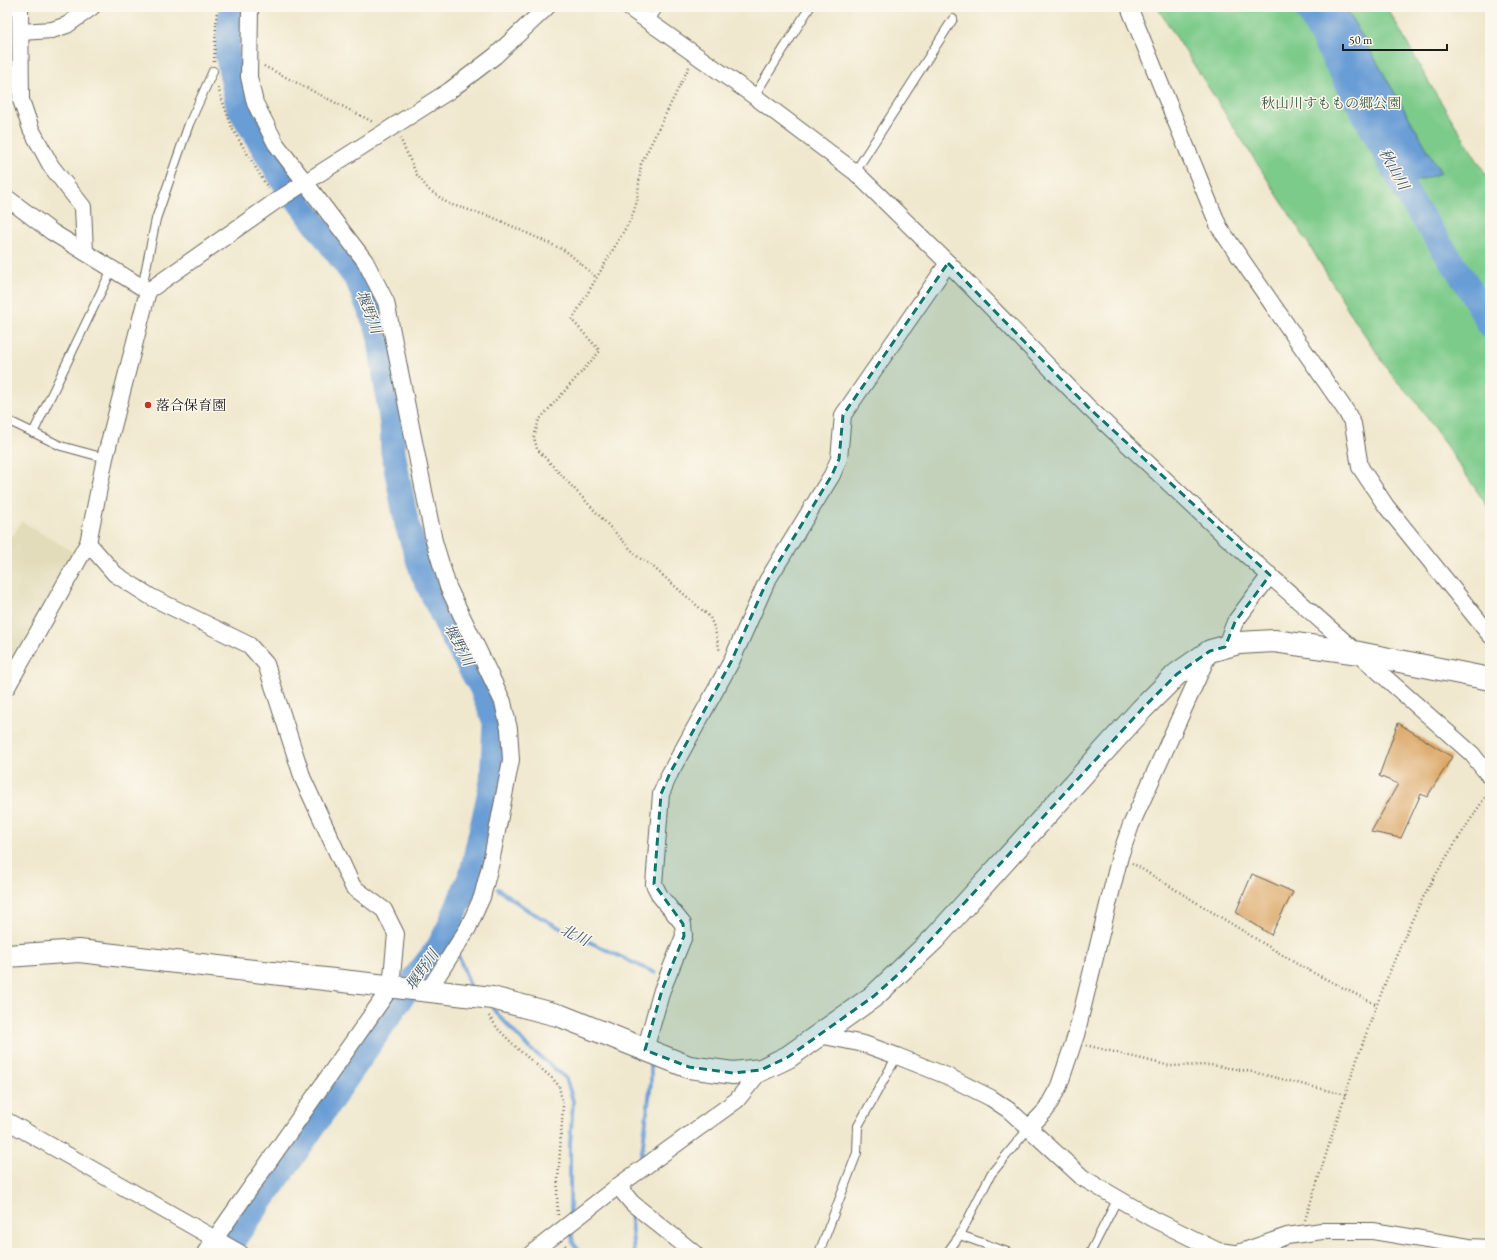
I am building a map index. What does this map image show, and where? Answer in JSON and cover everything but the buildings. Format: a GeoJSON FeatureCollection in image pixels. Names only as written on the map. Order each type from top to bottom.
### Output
{"type":"FeatureCollection","features":[{"type":"Feature","properties":{"kind":"street"},"geometry":{"type":"LineString","coordinates":[[20,7],[21,100],[31,129],[51,166],[83,207],[85,252]]}},
{"type":"Feature","properties":{"kind":"street"},"geometry":{"type":"LineString","coordinates":[[21,32],[52,30],[67,25],[92,7]]}},
{"type":"Feature","properties":{"kind":"street"},"geometry":{"type":"LineString","coordinates":[[250,7],[249,77],[256,103],[276,144],[304,183],[365,261],[386,302],[434,541],[448,587],[503,702],[509,729],[511,760],[491,862],[482,897],[468,928],[425,991]]}},
{"type":"Feature","properties":{"kind":"street"},"geometry":{"type":"LineString","coordinates":[[7,686],[88,543],[105,458],[145,290],[276,201],[449,91],[495,56],[547,7]]}},
{"type":"Feature","properties":{"kind":"street"},"geometry":{"type":"LineString","coordinates":[[628,7],[754,96],[855,172],[948,263],[1088,407],[1225,536],[1472,754],[1490,777]]}},
{"type":"Feature","properties":{"kind":"street"},"geometry":{"type":"LineString","coordinates":[[1129,7],[1219,227],[1346,411],[1353,424],[1360,467],[1386,506],[1490,635]]}},
{"type":"Feature","properties":{"kind":"street"},"geometry":{"type":"LineString","coordinates":[[7,198],[52,232],[145,290]]}},
{"type":"Feature","properties":{"kind":"street"},"geometry":{"type":"LineString","coordinates":[[645,1050],[662,990],[684,936],[683,924],[660,896],[654,884],[661,794],[670,773],[728,666],[767,581],[832,475],[839,459],[843,415],[948,263]]}},
{"type":"Feature","properties":{"kind":"street"},"geometry":{"type":"LineString","coordinates":[[88,543],[115,574],[151,597],[249,645],[266,664],[304,779],[353,887],[384,910],[396,934],[394,988],[205,1253]]}},
{"type":"Feature","properties":{"kind":"street"},"geometry":{"type":"LineString","coordinates":[[1028,1129],[1046,1110],[1059,1086],[1074,1042],[1120,856],[1131,825],[1218,649],[1235,622],[1270,575]]}},
{"type":"Feature","properties":{"kind":"street"},"geometry":{"type":"LineString","coordinates":[[7,956],[79,951],[492,998],[561,1016],[689,1067],[733,1073],[761,1070],[788,1057],[874,996],[903,970],[934,939],[1142,709],[1177,674],[1218,649],[1239,643],[1274,641],[1359,653],[1490,680]]}},
{"type":"Feature","properties":{"kind":"street"},"geometry":{"type":"LineString","coordinates":[[819,1035],[864,1044],[897,1056],[947,1076],[991,1098],[1010,1111],[1083,1178],[1153,1219],[1218,1251],[1237,1253],[1287,1236],[1322,1230],[1373,1231],[1469,1247],[1490,1248]]}},
{"type":"Feature","properties":{"kind":"street"},"geometry":{"type":"LineString","coordinates":[[532,1253],[618,1186],[737,1100],[761,1070]]}},
{"type":"Feature","properties":{"kind":"street"},"geometry":{"type":"LineString","coordinates":[[7,1121],[239,1253]]}},
{"type":"Feature","properties":{"kind":"street"},"geometry":{"type":"LineString","coordinates":[[618,1186],[632,1203],[694,1253]]}},
{"type":"Feature","properties":{"kind":"lane"},"geometry":{"type":"LineString","coordinates":[[649,22],[659,7]]}},
{"type":"Feature","properties":{"kind":"lane"},"geometry":{"type":"LineString","coordinates":[[754,96],[810,7]]}},
{"type":"Feature","properties":{"kind":"lane"},"geometry":{"type":"LineString","coordinates":[[855,172],[953,19]]}},
{"type":"Feature","properties":{"kind":"lane"},"geometry":{"type":"LineString","coordinates":[[145,290],[156,220],[189,124],[213,71]]}},
{"type":"Feature","properties":{"kind":"lane"},"geometry":{"type":"LineString","coordinates":[[34,433],[112,269]]}},
{"type":"Feature","properties":{"kind":"lane"},"geometry":{"type":"LineString","coordinates":[[7,420],[61,446],[105,458]]}},
{"type":"Feature","properties":{"kind":"lane"},"geometry":{"type":"LineString","coordinates":[[819,1253],[857,1153],[858,1126],[897,1056]]}},
{"type":"Feature","properties":{"kind":"lane"},"geometry":{"type":"LineString","coordinates":[[947,1253],[960,1235],[992,1174],[1028,1129]]}},
{"type":"Feature","properties":{"kind":"lane"},"geometry":{"type":"LineString","coordinates":[[1090,1253],[1118,1198]]}},
{"type":"Feature","properties":{"kind":"lane"},"geometry":{"type":"LineString","coordinates":[[960,1235],[1010,1253]]}},
{"type":"Feature","properties":{"kind":"path"},"geometry":{"type":"LineString","coordinates":[[216,7],[213,71],[232,128],[276,201]]}},
{"type":"Feature","properties":{"kind":"path"},"geometry":{"type":"LineString","coordinates":[[694,54],[641,164],[637,201],[632,217],[572,320],[600,350],[539,420],[534,437],[537,449],[638,557],[652,566],[710,617],[716,630],[720,652],[728,666]]}},
{"type":"Feature","properties":{"kind":"path"},"geometry":{"type":"LineString","coordinates":[[249,58],[302,88],[391,128],[417,175],[429,190],[449,204],[492,217],[566,251],[597,278]]}},
{"type":"Feature","properties":{"kind":"path"},"geometry":{"type":"LineString","coordinates":[[1300,1234],[1377,1005],[1413,917],[1445,861],[1490,789]]}},
{"type":"Feature","properties":{"kind":"path"},"geometry":{"type":"LineString","coordinates":[[1120,856],[1302,967],[1377,1005]]}},
{"type":"Feature","properties":{"kind":"path"},"geometry":{"type":"LineString","coordinates":[[476,997],[498,1029],[559,1086],[563,1106],[557,1195],[561,1230],[570,1253]]}},
{"type":"Feature","properties":{"kind":"path"},"geometry":{"type":"LineString","coordinates":[[1074,1042],[1114,1050],[1170,1066],[1211,1065],[1253,1072],[1346,1095]]}},
{"type":"Feature","properties":{"kind":"highlighted area"},"geometry":{"type":"Polygon","coordinates":[[[948,263],[1088,407],[1270,575],[1235,622],[1225,647],[1210,651],[1177,674],[1142,709],[903,970],[874,996],[788,1057],[761,1070],[733,1073],[689,1067],[645,1050],[662,990],[684,936],[683,924],[654,884],[661,794],[670,773],[731,662],[767,581],[832,475],[839,459],[843,415],[948,263]]]}},
{"type":"Feature","properties":{"kind":"shaded area"},"geometry":{"type":"Polygon","coordinates":[[[21,521],[75,553],[7,671],[7,533],[13,536],[21,521]]]}},
{"type":"Feature","properties":{"kind":"green space","name":"秋山川すももの郷公園"},"geometry":{"type":"Polygon","coordinates":[[[1157,7],[1387,7],[1428,81],[1490,181],[1490,510],[1417,403],[1393,377],[1351,314],[1308,243],[1157,7]]]}},
{"type":"Feature","properties":{"kind":"water"},"geometry":{"type":"Polygon","coordinates":[[[1315,7],[1345,7],[1441,173],[1413,182],[1315,7]]]}},
{"type":"Feature","properties":{"kind":"waterway","name":"堰野川"},"geometry":{"type":"LineString","coordinates":[[224,1253],[287,1165],[417,975],[438,948],[448,929],[472,872],[492,782],[495,722],[481,687],[455,642],[423,574],[407,525],[393,452],[392,426],[379,333],[358,281],[282,179],[238,106],[227,53],[231,7]]}},
{"type":"Feature","properties":{"kind":"waterway","name":"秋山川"},"geometry":{"type":"LineString","coordinates":[[1306,7],[1410,199],[1467,284],[1490,326]]}},
{"type":"Feature","properties":{"kind":"waterway","name":"北川"},"geometry":{"type":"LineString","coordinates":[[498,889],[529,911],[562,929],[655,973]]}},
{"type":"Feature","properties":{"kind":"waterway","name":"堰野川"},"geometry":{"type":"LineString","coordinates":[[455,914],[457,926]]}},
{"type":"Feature","properties":{"kind":"waterway"},"geometry":{"type":"LineString","coordinates":[[459,957],[470,986]]}},
{"type":"Feature","properties":{"kind":"waterway"},"geometry":{"type":"LineString","coordinates":[[493,1009],[527,1046],[566,1078],[573,1101],[570,1143],[570,1217]]}},
{"type":"Feature","properties":{"kind":"waterway","name":"北川"},"geometry":{"type":"LineString","coordinates":[[641,1160],[651,1082],[651,1061]]}},
{"type":"Feature","properties":{"kind":"waterway","name":"北川"},"geometry":{"type":"LineString","coordinates":[[630,1211],[634,1253]]}},
{"type":"Feature","properties":{"kind":"waterway"},"geometry":{"type":"LineString","coordinates":[[571,1228],[573,1243],[581,1253]]}},
{"type":"Feature","properties":{"kind":"place","name":"落合保育園"},"geometry":{"type":"Point","coordinates":[148,405]}}]}
